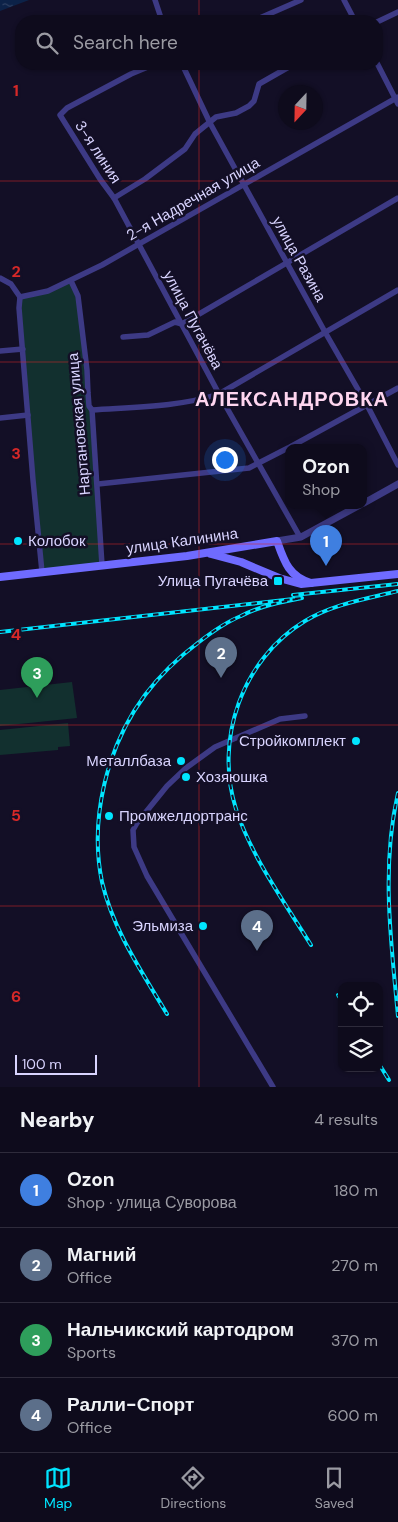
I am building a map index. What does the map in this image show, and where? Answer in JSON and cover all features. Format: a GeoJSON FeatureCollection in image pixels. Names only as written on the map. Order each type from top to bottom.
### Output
{"type":"FeatureCollection","features":[{"type":"Feature","properties":{"kind":"main road","name":"улица Калинина"},"geometry":{"type":"LineString","coordinates":[[0,577],[206,553],[277,542]]}},
{"type":"Feature","properties":{"kind":"main road"},"geometry":{"type":"LineString","coordinates":[[277,542],[285,565],[302,581],[311,584]]}},
{"type":"Feature","properties":{"kind":"main road"},"geometry":{"type":"LineString","coordinates":[[206,553],[240,562],[296,584],[398,574]]}},
{"type":"Feature","properties":{"kind":"street"},"geometry":{"type":"LineString","coordinates":[[155,0],[160,15]]}},
{"type":"Feature","properties":{"kind":"street"},"geometry":{"type":"LineString","coordinates":[[266,15],[301,0]]}},
{"type":"Feature","properties":{"kind":"street"},"geometry":{"type":"LineString","coordinates":[[344,0],[352,15]]}},
{"type":"Feature","properties":{"kind":"street"},"geometry":{"type":"LineString","coordinates":[[383,19],[398,12]]}},
{"type":"Feature","properties":{"kind":"street","name":"3-я линия"},"geometry":{"type":"LineString","coordinates":[[138,245],[114,198],[100,180],[60,115],[67,108],[141,70]]}},
{"type":"Feature","properties":{"kind":"street","name":"улица Разина"},"geometry":{"type":"LineString","coordinates":[[185,70],[210,122],[367,405],[398,465]]}},
{"type":"Feature","properties":{"kind":"street"},"geometry":{"type":"LineString","coordinates":[[114,198],[185,149],[195,134],[216,117],[236,113],[249,106],[254,101],[259,84],[284,70]]}},
{"type":"Feature","properties":{"kind":"street"},"geometry":{"type":"LineString","coordinates":[[381,70],[397,100]]}},
{"type":"Feature","properties":{"kind":"street","name":"2-я Надречная улица"},"geometry":{"type":"LineString","coordinates":[[20,296],[48,291],[71,281],[397,100]]}},
{"type":"Feature","properties":{"kind":"street"},"geometry":{"type":"LineString","coordinates":[[123,337],[148,335],[174,322],[182,324],[398,198]]}},
{"type":"Feature","properties":{"kind":"street","name":"улица Пугачёва"},"geometry":{"type":"LineString","coordinates":[[138,245],[300,537]]}},
{"type":"Feature","properties":{"kind":"street"},"geometry":{"type":"LineString","coordinates":[[0,278],[11,284],[20,296],[19,308],[42,572]]}},
{"type":"Feature","properties":{"kind":"street","name":"Нартановская улица"},"geometry":{"type":"LineString","coordinates":[[71,281],[78,296],[87,370],[89,406],[92,410],[102,566]]}},
{"type":"Feature","properties":{"kind":"street"},"geometry":{"type":"LineString","coordinates":[[92,410],[172,404],[219,394],[398,290]]}},
{"type":"Feature","properties":{"kind":"street"},"geometry":{"type":"LineString","coordinates":[[0,350],[23,349]]}},
{"type":"Feature","properties":{"kind":"street"},"geometry":{"type":"LineString","coordinates":[[296,444],[398,388]]}},
{"type":"Feature","properties":{"kind":"street"},"geometry":{"type":"LineString","coordinates":[[0,418],[28,415]]}},
{"type":"Feature","properties":{"kind":"street"},"geometry":{"type":"LineString","coordinates":[[98,484],[249,468],[285,450]]}},
{"type":"Feature","properties":{"kind":"street"},"geometry":{"type":"LineString","coordinates":[[367,501],[398,484]]}},
{"type":"Feature","properties":{"kind":"street","name":"улица Калинина"},"geometry":{"type":"LineString","coordinates":[[277,542],[300,537],[352,509]]}},
{"type":"Feature","properties":{"kind":"street"},"geometry":{"type":"LineString","coordinates":[[273,1087],[147,876],[134,847],[132,834],[136,823],[167,786],[203,754],[229,740],[280,719],[305,716]]}},
{"type":"Feature","properties":{"kind":"green space"},"geometry":{"type":"Polygon","coordinates":[[[71,281],[78,296],[102,565],[42,572],[20,297],[71,281]]]}},
{"type":"Feature","properties":{"kind":"green space"},"geometry":{"type":"Polygon","coordinates":[[[72,682],[77,718],[0,726],[0,690],[72,682]]]}},
{"type":"Feature","properties":{"kind":"green space"},"geometry":{"type":"Polygon","coordinates":[[[68,723],[70,746],[58,747],[58,750],[0,755],[0,730],[68,723]]]}},
{"type":"Feature","properties":{"kind":"water"},"geometry":{"type":"Polygon","coordinates":[[[0,0],[29,0],[0,11],[0,0]]]}},
{"type":"Feature","properties":{"kind":"railway"},"geometry":{"type":"LineString","coordinates":[[293,595],[398,584]]}},
{"type":"Feature","properties":{"kind":"railway"},"geometry":{"type":"LineString","coordinates":[[311,945],[259,862],[242,827],[230,783],[229,756],[232,729],[239,703],[250,679],[265,657],[283,637],[305,621],[327,610],[398,591]]}},
{"type":"Feature","properties":{"kind":"railway"},"geometry":{"type":"LineString","coordinates":[[0,632],[302,598],[263,607],[235,618],[184,654],[163,673],[145,695],[120,737],[111,760],[104,784],[98,833],[102,882],[113,917],[121,934],[167,1014]]}},
{"type":"Feature","properties":{"kind":"railway"},"geometry":{"type":"LineString","coordinates":[[398,793],[393,821],[389,876],[390,932],[398,1016]]}},
{"type":"Feature","properties":{"kind":"railway"},"geometry":{"type":"LineString","coordinates":[[383,1070],[389,1080]]}},
{"type":"Feature","properties":{"kind":"place","name":"Колобок"},"geometry":{"type":"Point","coordinates":[18,541]}},
{"type":"Feature","properties":{"kind":"place","name":"Ozon"},"geometry":{"type":"Point","coordinates":[326,566]}},
{"type":"Feature","properties":{"kind":"place","name":"Улица Пугачёва"},"geometry":{"type":"Point","coordinates":[278,581]}},
{"type":"Feature","properties":{"kind":"place","name":"Магний"},"geometry":{"type":"Point","coordinates":[221,678]}},
{"type":"Feature","properties":{"kind":"place","name":"Нальчикский картодром"},"geometry":{"type":"Point","coordinates":[37,698]}},
{"type":"Feature","properties":{"kind":"place","name":"Стройкомплект"},"geometry":{"type":"Point","coordinates":[356,741]}},
{"type":"Feature","properties":{"kind":"place","name":"Металлбаза"},"geometry":{"type":"Point","coordinates":[181,761]}},
{"type":"Feature","properties":{"kind":"place","name":"Хозяюшка"},"geometry":{"type":"Point","coordinates":[186,777]}},
{"type":"Feature","properties":{"kind":"place","name":"Промжелдортранс"},"geometry":{"type":"Point","coordinates":[109,816]}},
{"type":"Feature","properties":{"kind":"place","name":"Эльмиза"},"geometry":{"type":"Point","coordinates":[203,926]}},
{"type":"Feature","properties":{"kind":"place","name":"Ралли-Спорт"},"geometry":{"type":"Point","coordinates":[257,951]}},
{"type":"Feature","properties":{"kind":"district","name":"АЛЕКСАНДРОВКА"},"geometry":{"type":"Point","coordinates":[292,399]}}]}
